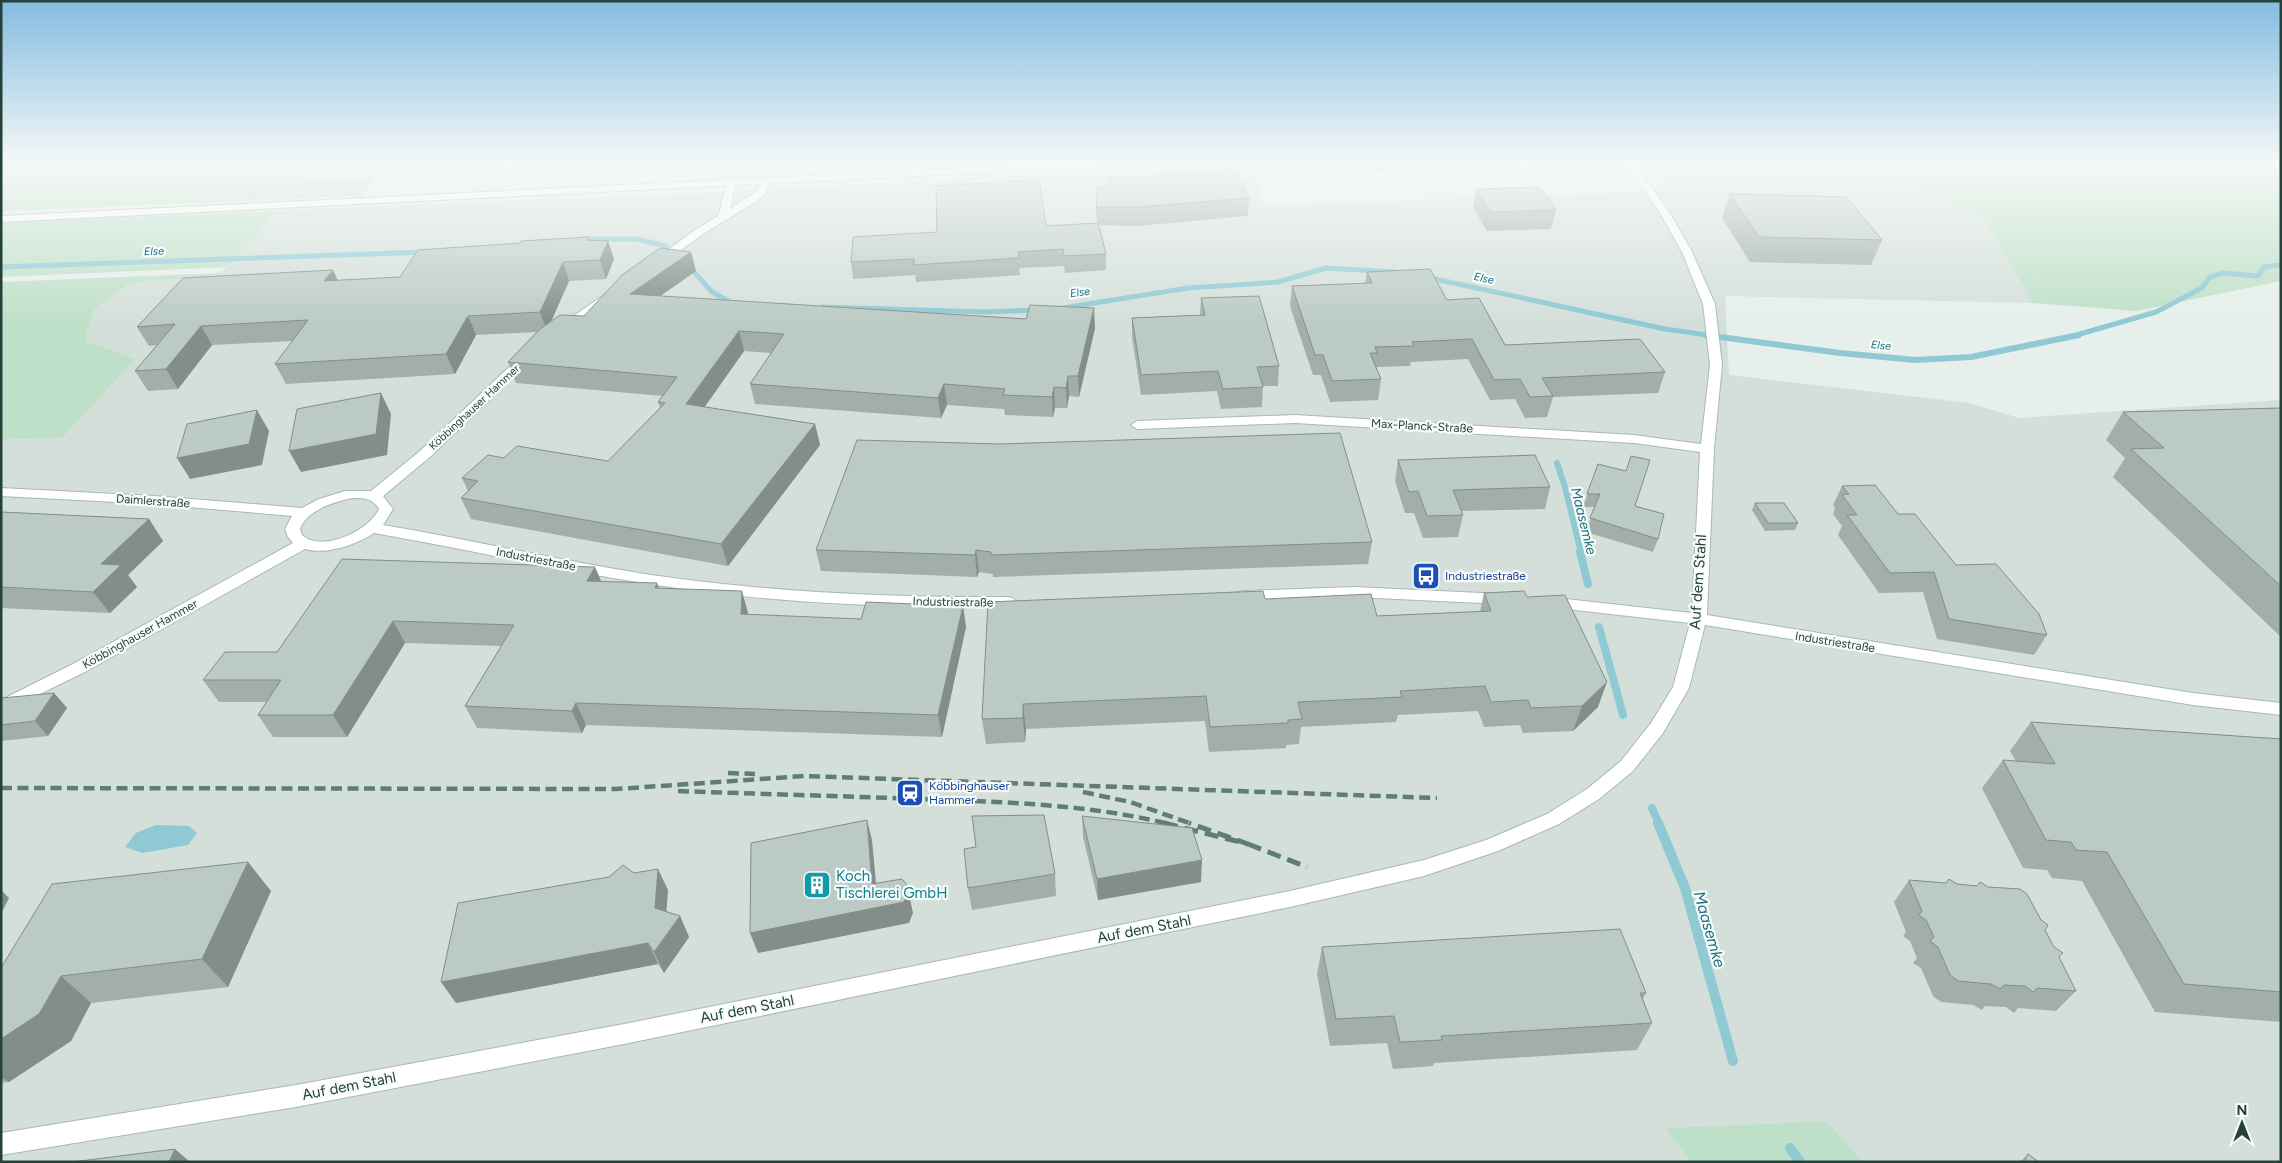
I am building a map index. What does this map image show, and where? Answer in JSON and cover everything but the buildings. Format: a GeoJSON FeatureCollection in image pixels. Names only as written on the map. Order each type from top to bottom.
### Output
{"type":"FeatureCollection","features":[{"type":"Feature","properties":{"kind":"street"},"geometry":{"type":"LineString","coordinates":[[1,218],[38,216]]}},
{"type":"Feature","properties":{"kind":"street"},"geometry":{"type":"LineString","coordinates":[[648,269],[699,232],[726,216]]}},
{"type":"Feature","properties":{"kind":"street","name":"Auf dem Stahl"},"geometry":{"type":"LineString","coordinates":[[4,1148],[296,1096],[633,1032],[1290,899],[1424,868],[1491,846],[1553,820],[1593,794],[1627,766],[1657,728],[1682,688],[1699,619],[1707,449],[1716,365],[1709,304],[1686,252],[1667,216]]}},
{"type":"Feature","properties":{"kind":"street"},"geometry":{"type":"LineString","coordinates":[[556,332],[623,285]]}},
{"type":"Feature","properties":{"kind":"street","name":"Köbbinghauser Hammer"},"geometry":{"type":"LineString","coordinates":[[374,496],[425,454],[533,351]]}},
{"type":"Feature","properties":{"kind":"street","name":"Max-Planck-Straße"},"geometry":{"type":"LineString","coordinates":[[1137,425],[1295,419],[1634,439],[1707,449]]}},
{"type":"Feature","properties":{"kind":"street","name":"Daimlerstraße"},"geometry":{"type":"LineString","coordinates":[[1,492],[164,501],[305,513]]}},
{"type":"Feature","properties":{"kind":"street"},"geometry":{"type":"LineString","coordinates":[[364,494],[374,496],[383,501],[386,509],[382,518],[373,528],[360,536],[330,546],[303,544],[296,538],[293,531],[296,522],[314,506],[339,496],[364,494]]}},
{"type":"Feature","properties":{"kind":"street","name":"Industriestraße"},"geometry":{"type":"LineString","coordinates":[[373,528],[588,569],[689,585],[875,600],[1028,602]]}},
{"type":"Feature","properties":{"kind":"street","name":"Köbbinghauser Hammer"},"geometry":{"type":"LineString","coordinates":[[1,707],[79,668],[303,544]]}},
{"type":"Feature","properties":{"kind":"street"},"geometry":{"type":"LineString","coordinates":[[1229,597],[1354,592],[1429,594],[1515,600]]}},
{"type":"Feature","properties":{"kind":"street","name":"Industriestraße"},"geometry":{"type":"LineString","coordinates":[[1534,601],[1572,603],[1699,619],[2193,699],[2281,709]]}},
{"type":"Feature","properties":{"kind":"shaded area"},"geometry":{"type":"Polygon","coordinates":[[[272,216],[1978,216],[1984,219],[2033,303],[1725,296],[1729,375],[1970,403],[2019,418],[2281,400],[2281,1162],[1864,1162],[1825,1121],[1667,1128],[1691,1162],[1,1162],[1,440],[62,438],[135,360],[85,341],[94,310],[130,283],[218,276],[272,216]]]}},
{"type":"Feature","properties":{"kind":"green space"},"geometry":{"type":"Polygon","coordinates":[[[144,216],[272,216],[227,267],[1,277],[1,223],[144,216]]]}},
{"type":"Feature","properties":{"kind":"green space"},"geometry":{"type":"Polygon","coordinates":[[[1978,216],[2281,216],[2281,281],[2137,311],[2033,303],[1984,219],[1978,216]]]}},
{"type":"Feature","properties":{"kind":"green space"},"geometry":{"type":"Polygon","coordinates":[[[221,273],[218,276],[130,283],[94,310],[85,341],[136,359],[62,438],[1,440],[1,282],[221,273]]]}},
{"type":"Feature","properties":{"kind":"green space"},"geometry":{"type":"Polygon","coordinates":[[[1826,1121],[1864,1162],[1691,1162],[1666,1128],[1826,1121]]]}},
{"type":"Feature","properties":{"kind":"water"},"geometry":{"type":"Polygon","coordinates":[[[156,825],[189,826],[197,833],[188,845],[142,853],[125,847],[136,833],[156,825]]]}},
{"type":"Feature","properties":{"kind":"waterway","name":"Else"},"geometry":{"type":"LineString","coordinates":[[580,239],[636,239],[666,246]]}},
{"type":"Feature","properties":{"kind":"waterway","name":"Else"},"geometry":{"type":"LineString","coordinates":[[1,267],[426,252]]}},
{"type":"Feature","properties":{"kind":"waterway","name":"Else"},"geometry":{"type":"LineString","coordinates":[[687,264],[712,292],[732,303]]}},
{"type":"Feature","properties":{"kind":"waterway","name":"Else"},"geometry":{"type":"LineString","coordinates":[[2073,336],[2156,312],[2202,288],[2210,277],[2223,273],[2258,276],[2264,267],[2281,265]]}},
{"type":"Feature","properties":{"kind":"waterway","name":"Else"},"geometry":{"type":"LineString","coordinates":[[1063,308],[1188,288],[1278,282],[1326,268],[1395,272]]}},
{"type":"Feature","properties":{"kind":"waterway","name":"Else"},"geometry":{"type":"LineString","coordinates":[[1426,277],[1665,329],[1714,336]]}},
{"type":"Feature","properties":{"kind":"waterway","name":"Else"},"geometry":{"type":"LineString","coordinates":[[823,307],[985,312],[1039,310]]}},
{"type":"Feature","properties":{"kind":"waterway","name":"Else"},"geometry":{"type":"LineString","coordinates":[[1705,335],[1840,353],[1916,360],[1971,357],[2079,335]]}},
{"type":"Feature","properties":{"kind":"waterway","name":"Maasemke"},"geometry":{"type":"LineString","coordinates":[[1557,463],[1565,487],[1581,553]]}},
{"type":"Feature","properties":{"kind":"waterway","name":"Maasemke"},"geometry":{"type":"LineString","coordinates":[[1580,552],[1588,584]]}},
{"type":"Feature","properties":{"kind":"waterway","name":"Maasemke"},"geometry":{"type":"LineString","coordinates":[[1599,627],[1623,715]]}},
{"type":"Feature","properties":{"kind":"waterway","name":"Maasemke"},"geometry":{"type":"LineString","coordinates":[[1652,808],[1659,824]]}},
{"type":"Feature","properties":{"kind":"waterway","name":"Maasemke"},"geometry":{"type":"LineString","coordinates":[[1658,823],[1685,888],[1733,1061]]}},
{"type":"Feature","properties":{"kind":"waterway","name":"Maasemke"},"geometry":{"type":"LineString","coordinates":[[1790,1148],[1800,1162]]}},
{"type":"Feature","properties":{"kind":"railway"},"geometry":{"type":"LineString","coordinates":[[728,773],[755,774]]}},
{"type":"Feature","properties":{"kind":"railway"},"geometry":{"type":"LineString","coordinates":[[1,788],[616,789],[805,776],[1437,798]]}},
{"type":"Feature","properties":{"kind":"railway"},"geometry":{"type":"LineString","coordinates":[[678,791],[1045,805],[1108,812],[1169,824]]}},
{"type":"Feature","properties":{"kind":"railway"},"geometry":{"type":"LineString","coordinates":[[1083,792],[1130,802],[1192,824]]}},
{"type":"Feature","properties":{"kind":"railway"},"geometry":{"type":"LineString","coordinates":[[1164,823],[1248,844]]}},
{"type":"Feature","properties":{"kind":"railway"},"geometry":{"type":"LineString","coordinates":[[1189,823],[1248,844]]}},
{"type":"Feature","properties":{"kind":"railway"},"geometry":{"type":"LineString","coordinates":[[1248,844],[1307,867]]}},
{"type":"Feature","properties":{"kind":"place","name":"Industriestraße"},"geometry":{"type":"Point","coordinates":[1426,576]}},
{"type":"Feature","properties":{"kind":"place","name":"Köbbinghauser Hammer"},"geometry":{"type":"Point","coordinates":[910,793]}},
{"type":"Feature","properties":{"kind":"place","name":"Koch Tischlerei GmbH"},"geometry":{"type":"Point","coordinates":[817,885]}}]}
